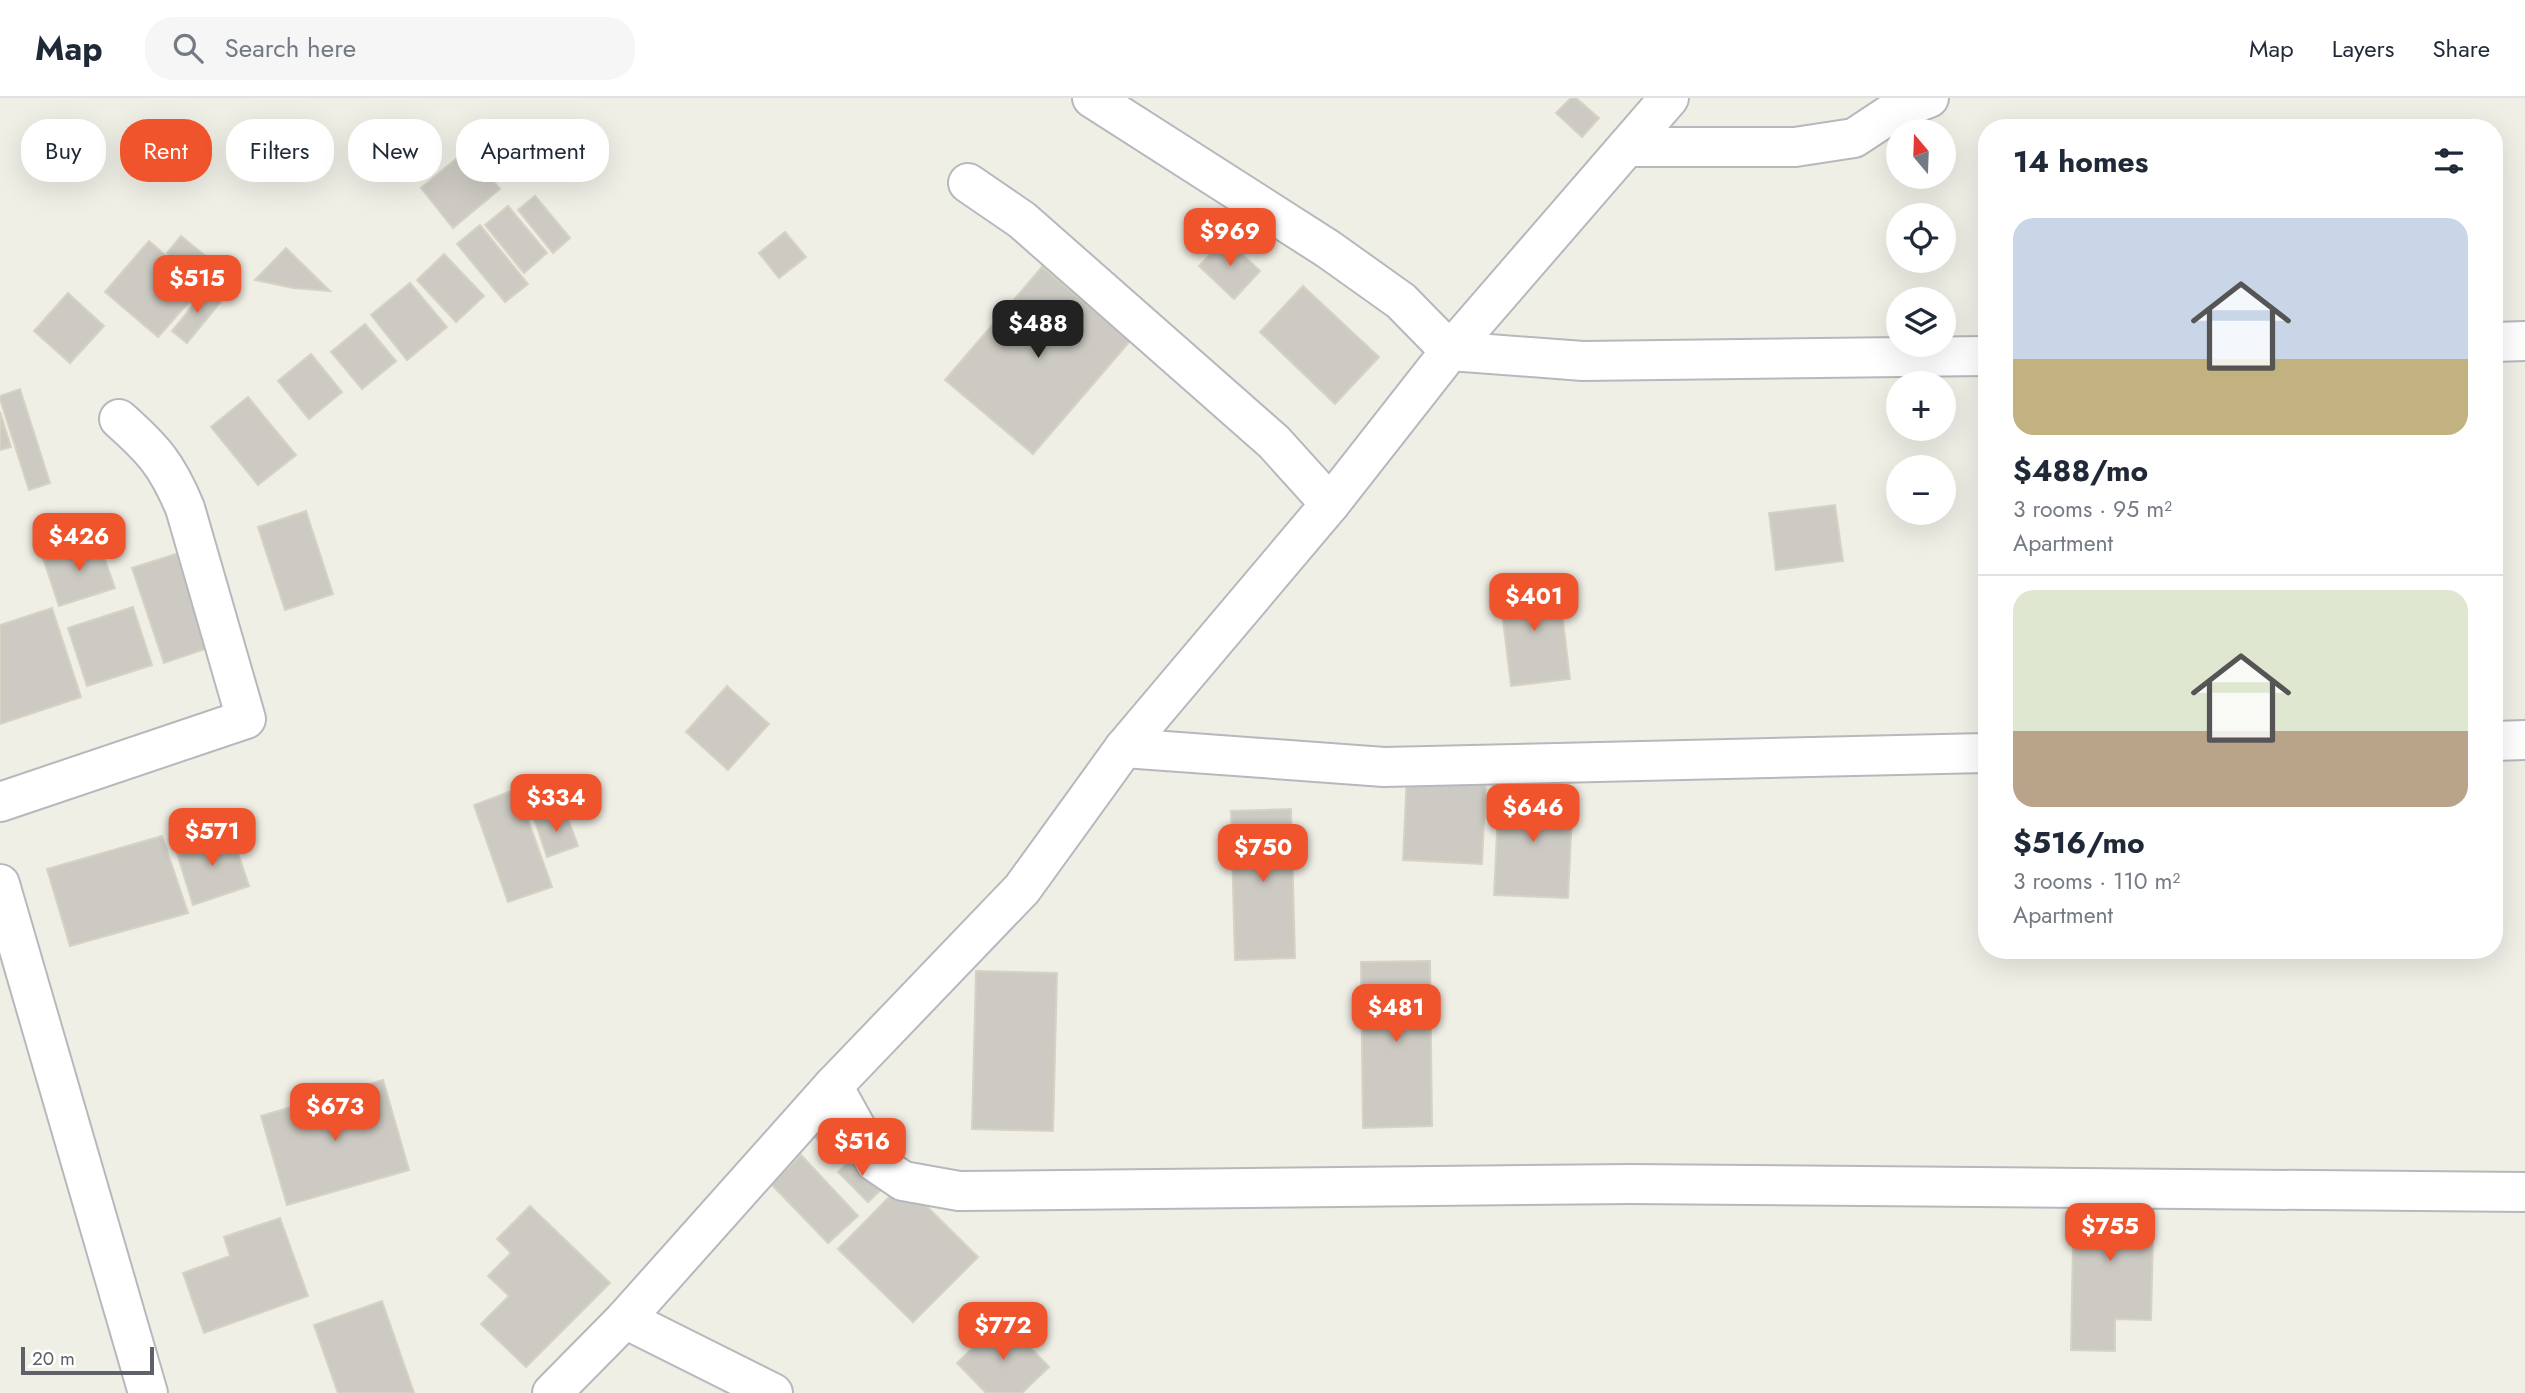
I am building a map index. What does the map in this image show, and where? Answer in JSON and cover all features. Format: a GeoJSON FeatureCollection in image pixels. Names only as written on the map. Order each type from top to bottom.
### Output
{"type":"FeatureCollection","features":[{"type":"Feature","properties":{"kind":"street"},"geometry":{"type":"LineString","coordinates":[[1092,98],[1328,249],[1401,301],[1450,351],[1583,361],[1978,356]]}},
{"type":"Feature","properties":{"kind":"street"},"geometry":{"type":"LineString","coordinates":[[552,1393],[625,1319],[833,1086],[1022,889],[1124,748],[1330,505],[1450,351],[1669,98]]}},
{"type":"Feature","properties":{"kind":"street"},"geometry":{"type":"LineString","coordinates":[[1627,147],[1795,147],[1842,140],[1854,138],[1895,111],[1929,98]]}},
{"type":"Feature","properties":{"kind":"street"},"geometry":{"type":"LineString","coordinates":[[968,183],[1022,220],[1274,442],[1330,505]]}},
{"type":"Feature","properties":{"kind":"street"},"geometry":{"type":"LineString","coordinates":[[2503,342],[2525,341]]}},
{"type":"Feature","properties":{"kind":"street"},"geometry":{"type":"LineString","coordinates":[[0,802],[246,719],[185,508],[172,477],[153,449],[119,419]]}},
{"type":"Feature","properties":{"kind":"street"},"geometry":{"type":"LineString","coordinates":[[2503,741],[2525,740]]}},
{"type":"Feature","properties":{"kind":"street"},"geometry":{"type":"LineString","coordinates":[[1124,748],[1384,767],[1978,753]]}},
{"type":"Feature","properties":{"kind":"street"},"geometry":{"type":"LineString","coordinates":[[0,884],[148,1393]]}},
{"type":"Feature","properties":{"kind":"street"},"geometry":{"type":"LineString","coordinates":[[833,1086],[875,1162],[902,1181],[959,1191],[1631,1184],[2525,1192]]}},
{"type":"Feature","properties":{"kind":"street"},"geometry":{"type":"LineString","coordinates":[[625,1319],[773,1393]]}},
{"type":"Feature","properties":{"kind":"building"},"geometry":{"type":"Polygon","coordinates":[[[1571,98],[1576,98],[1599,118],[1582,137],[1556,113],[1571,98]]]}},
{"type":"Feature","properties":{"kind":"building"},"geometry":{"type":"Polygon","coordinates":[[[456,159],[456,182],[494,182],[500,189],[453,228],[421,188],[428,182],[442,182],[442,171],[456,159]]]}},
{"type":"Feature","properties":{"kind":"building"},"geometry":{"type":"Polygon","coordinates":[[[535,196],[570,238],[553,253],[518,210],[535,196]]]}},
{"type":"Feature","properties":{"kind":"building"},"geometry":{"type":"Polygon","coordinates":[[[508,206],[547,253],[524,273],[485,225],[508,206]]]}},
{"type":"Feature","properties":{"kind":"building"},"geometry":{"type":"Polygon","coordinates":[[[480,225],[528,284],[505,302],[457,244],[480,225]]]}},
{"type":"Feature","properties":{"kind":"building"},"geometry":{"type":"Polygon","coordinates":[[[785,232],[806,257],[779,278],[759,253],[785,232]]]}},
{"type":"Feature","properties":{"kind":"building"},"geometry":{"type":"Polygon","coordinates":[[[181,236],[219,267],[205,284],[167,253],[181,236]]]}},
{"type":"Feature","properties":{"kind":"building"},"geometry":{"type":"Polygon","coordinates":[[[1225,238],[1260,271],[1234,299],[1199,266],[1225,238]]]}},
{"type":"Feature","properties":{"kind":"building"},"geometry":{"type":"Polygon","coordinates":[[[149,241],[202,287],[158,337],[105,292],[149,241]]]}},
{"type":"Feature","properties":{"kind":"building"},"geometry":{"type":"Polygon","coordinates":[[[286,248],[330,291],[293,288],[255,280],[286,248]]]}},
{"type":"Feature","properties":{"kind":"building"},"geometry":{"type":"Polygon","coordinates":[[[444,254],[484,296],[456,322],[417,280],[444,254]]]}},
{"type":"Feature","properties":{"kind":"building"},"geometry":{"type":"Polygon","coordinates":[[[1042,267],[1130,341],[1033,454],[945,380],[1042,267]]]}},
{"type":"Feature","properties":{"kind":"building"},"geometry":{"type":"Polygon","coordinates":[[[410,283],[447,327],[407,360],[371,315],[410,283]]]}},
{"type":"Feature","properties":{"kind":"building"},"geometry":{"type":"Polygon","coordinates":[[[1303,286],[1379,357],[1335,404],[1260,332],[1303,286]]]}},
{"type":"Feature","properties":{"kind":"building"},"geometry":{"type":"Polygon","coordinates":[[[208,287],[223,299],[187,343],[172,331],[208,287]]]}},
{"type":"Feature","properties":{"kind":"building"},"geometry":{"type":"Polygon","coordinates":[[[68,293],[104,326],[70,363],[34,331],[68,293]]]}},
{"type":"Feature","properties":{"kind":"building"},"geometry":{"type":"Polygon","coordinates":[[[365,324],[396,361],[362,389],[331,352],[365,324]]]}},
{"type":"Feature","properties":{"kind":"building"},"geometry":{"type":"Polygon","coordinates":[[[311,354],[342,392],[309,419],[278,381],[311,354]]]}},
{"type":"Feature","properties":{"kind":"building"},"geometry":{"type":"Polygon","coordinates":[[[20,389],[50,483],[29,490],[0,399],[0,396],[20,389]]]}},
{"type":"Feature","properties":{"kind":"building"},"geometry":{"type":"Polygon","coordinates":[[[248,397],[296,455],[258,485],[211,427],[248,397]]]}},
{"type":"Feature","properties":{"kind":"building"},"geometry":{"type":"Polygon","coordinates":[[[0,412],[11,447],[0,450],[0,412]]]}},
{"type":"Feature","properties":{"kind":"building"},"geometry":{"type":"Polygon","coordinates":[[[1835,505],[1843,561],[1776,570],[1769,513],[1835,505]]]}},
{"type":"Feature","properties":{"kind":"building"},"geometry":{"type":"Polygon","coordinates":[[[306,511],[333,594],[285,610],[258,527],[306,511]]]}},
{"type":"Feature","properties":{"kind":"building"},"geometry":{"type":"Polygon","coordinates":[[[98,540],[115,588],[59,606],[43,558],[98,540]]]}},
{"type":"Feature","properties":{"kind":"building"},"geometry":{"type":"Polygon","coordinates":[[[179,553],[211,647],[164,663],[132,568],[179,553]]]}},
{"type":"Feature","properties":{"kind":"building"},"geometry":{"type":"Polygon","coordinates":[[[1558,580],[1570,679],[1511,686],[1499,587],[1558,580]]]}},
{"type":"Feature","properties":{"kind":"building"},"geometry":{"type":"Polygon","coordinates":[[[133,607],[152,665],[87,686],[68,628],[133,607]]]}},
{"type":"Feature","properties":{"kind":"building"},"geometry":{"type":"Polygon","coordinates":[[[52,608],[81,697],[0,724],[0,625],[52,608]]]}},
{"type":"Feature","properties":{"kind":"building"},"geometry":{"type":"Polygon","coordinates":[[[727,686],[769,724],[728,770],[686,732],[727,686]]]}},
{"type":"Feature","properties":{"kind":"building"},"geometry":{"type":"Polygon","coordinates":[[[1407,774],[1486,777],[1482,864],[1403,860],[1407,774]]]}},
{"type":"Feature","properties":{"kind":"building"},"geometry":{"type":"Polygon","coordinates":[[[517,789],[552,887],[508,902],[474,805],[517,789]]]}},
{"type":"Feature","properties":{"kind":"building"},"geometry":{"type":"Polygon","coordinates":[[[1499,790],[1573,794],[1568,898],[1494,895],[1499,790]]]}},
{"type":"Feature","properties":{"kind":"building"},"geometry":{"type":"Polygon","coordinates":[[[1291,809],[1295,958],[1235,960],[1231,811],[1291,809]]]}},
{"type":"Feature","properties":{"kind":"building"},"geometry":{"type":"Polygon","coordinates":[[[565,811],[578,846],[547,857],[535,821],[565,811]]]}},
{"type":"Feature","properties":{"kind":"building"},"geometry":{"type":"Polygon","coordinates":[[[231,832],[249,886],[193,905],[176,850],[231,832]]]}},
{"type":"Feature","properties":{"kind":"building"},"geometry":{"type":"Polygon","coordinates":[[[162,836],[188,913],[70,946],[47,869],[162,836]]]}},
{"type":"Feature","properties":{"kind":"building"},"geometry":{"type":"Polygon","coordinates":[[[1430,961],[1432,1126],[1363,1128],[1361,962],[1430,961]]]}},
{"type":"Feature","properties":{"kind":"building"},"geometry":{"type":"Polygon","coordinates":[[[976,971],[1057,973],[1053,1131],[972,1129],[976,971]]]}},
{"type":"Feature","properties":{"kind":"building"},"geometry":{"type":"Polygon","coordinates":[[[383,1080],[409,1170],[287,1205],[261,1116],[383,1080]]]}},
{"type":"Feature","properties":{"kind":"building"},"geometry":{"type":"Polygon","coordinates":[[[820,1109],[856,1143],[839,1160],[804,1126],[820,1109]]]}},
{"type":"Feature","properties":{"kind":"building"},"geometry":{"type":"Polygon","coordinates":[[[801,1155],[858,1216],[828,1243],[771,1184],[801,1155]]]}},
{"type":"Feature","properties":{"kind":"building"},"geometry":{"type":"Polygon","coordinates":[[[856,1155],[886,1185],[868,1202],[838,1172],[856,1155]]]}},
{"type":"Feature","properties":{"kind":"building"},"geometry":{"type":"Polygon","coordinates":[[[903,1183],[978,1257],[913,1322],[838,1249],[903,1183]]]}},
{"type":"Feature","properties":{"kind":"building"},"geometry":{"type":"Polygon","coordinates":[[[2074,1188],[2154,1190],[2151,1320],[2115,1319],[2115,1351],[2071,1350],[2074,1188]]]}},
{"type":"Feature","properties":{"kind":"building"},"geometry":{"type":"Polygon","coordinates":[[[530,1206],[610,1283],[526,1367],[481,1324],[509,1296],[488,1276],[511,1253],[497,1239],[530,1206]]]}},
{"type":"Feature","properties":{"kind":"building"},"geometry":{"type":"Polygon","coordinates":[[[280,1218],[308,1296],[204,1333],[183,1273],[230,1256],[224,1237],[280,1218]]]}},
{"type":"Feature","properties":{"kind":"building"},"geometry":{"type":"Polygon","coordinates":[[[382,1301],[414,1393],[338,1393],[314,1325],[382,1301]]]}},
{"type":"Feature","properties":{"kind":"building"},"geometry":{"type":"Polygon","coordinates":[[[1003,1319],[1049,1367],[1022,1393],[986,1393],[957,1363],[1003,1319]]]}}]}
